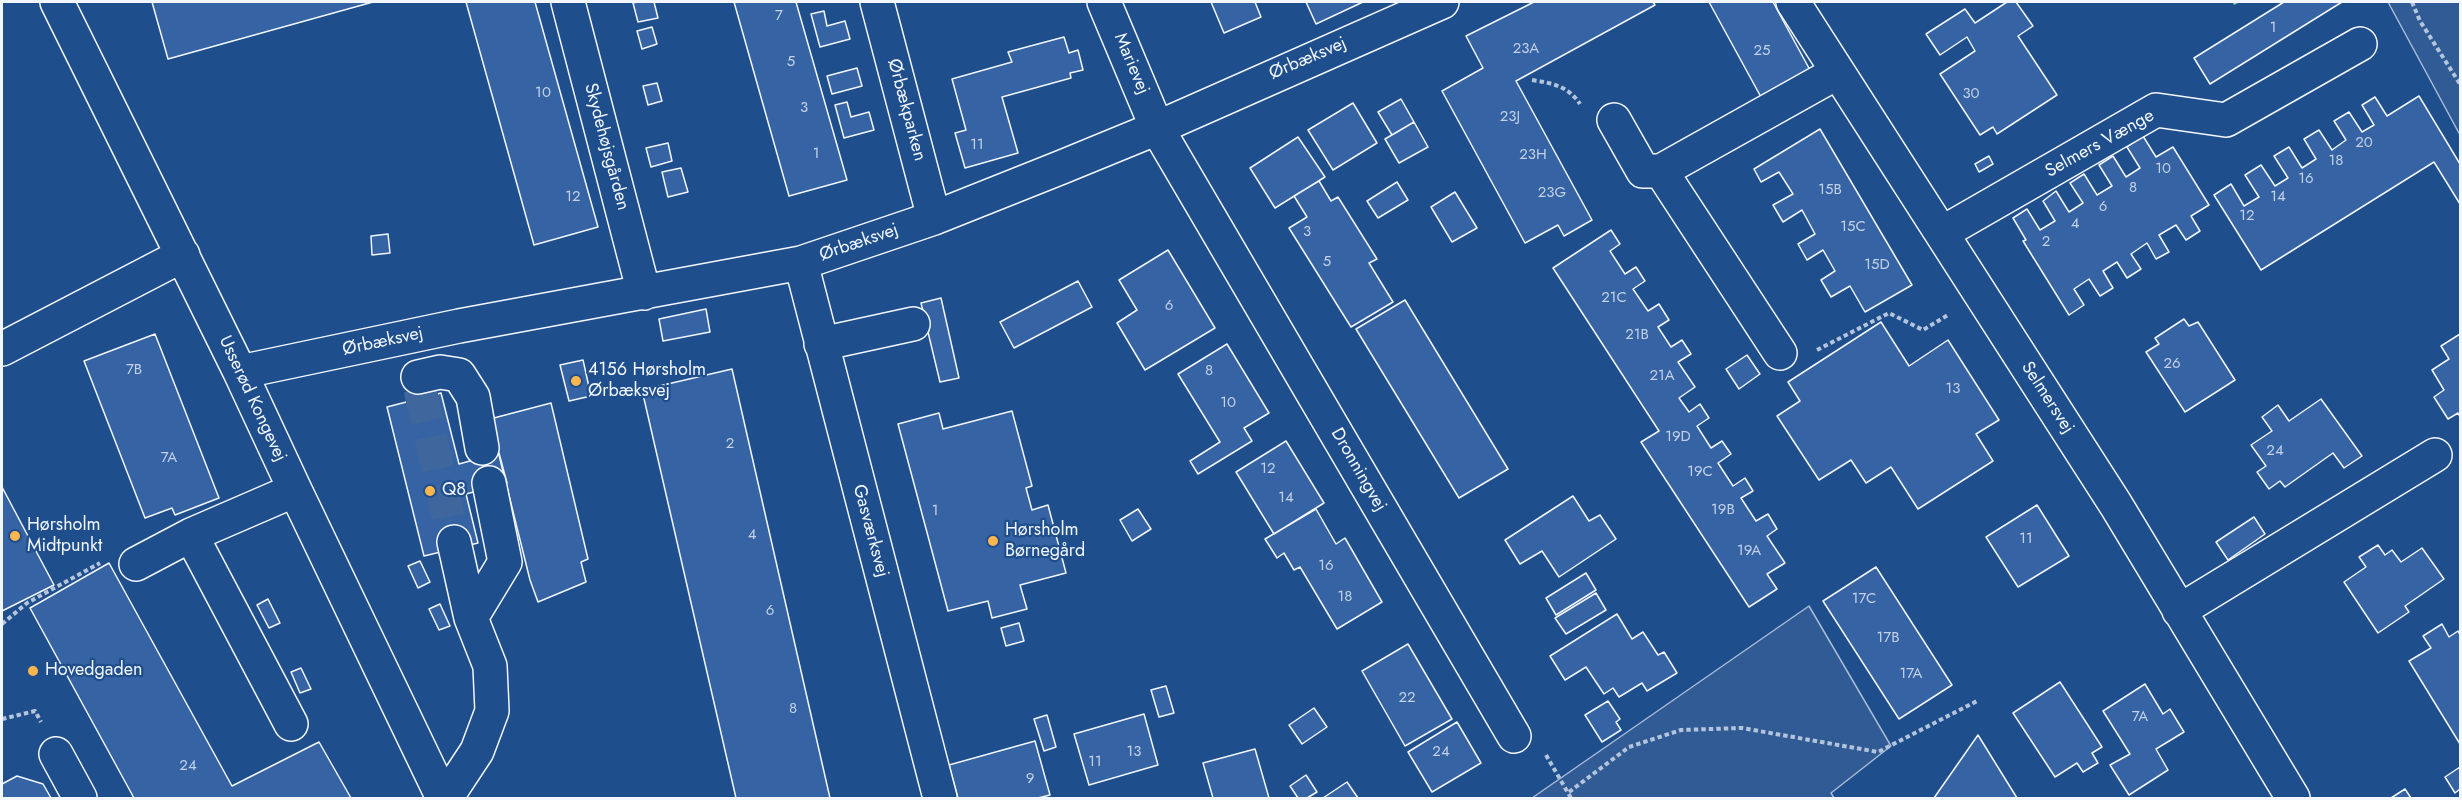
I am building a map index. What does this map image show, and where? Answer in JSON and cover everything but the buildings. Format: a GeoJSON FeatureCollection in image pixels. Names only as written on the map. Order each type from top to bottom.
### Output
{"type":"FeatureCollection","features":[{"type":"Feature","properties":{"kind":"street","name":"Usserød Kongevej"},"geometry":{"type":"LineString","coordinates":[[57,2],[183,255],[445,798]]}},
{"type":"Feature","properties":{"kind":"street","name":"Skydehøjsgården"},"geometry":{"type":"LineString","coordinates":[[568,2],[644,293]]}},
{"type":"Feature","properties":{"kind":"street","name":"Ørbækparken"},"geometry":{"type":"LineString","coordinates":[[878,2],[934,218]]}},
{"type":"Feature","properties":{"kind":"street","name":"Marievej"},"geometry":{"type":"LineString","coordinates":[[1104,2],[1157,128]]}},
{"type":"Feature","properties":{"kind":"street","name":"Ørbæksvej"},"geometry":{"type":"LineString","coordinates":[[240,372],[409,336],[801,263],[934,218],[1157,128],[1442,2]]}},
{"type":"Feature","properties":{"kind":"street","name":"Selmersvej"},"geometry":{"type":"LineString","coordinates":[[1793,2],[2116,505],[2293,798]]}},
{"type":"Feature","properties":{"kind":"street","name":"Selmers Vænge"},"geometry":{"type":"LineString","coordinates":[[1942,233],[2157,110],[2226,120],[2360,44]]}},
{"type":"Feature","properties":{"kind":"street"},"geometry":{"type":"LineString","coordinates":[[1614,120],[1643,171],[1661,171],[1838,72]]}},
{"type":"Feature","properties":{"kind":"street","name":"Dronningvej"},"geometry":{"type":"LineString","coordinates":[[1157,128],[1514,736]]}},
{"type":"Feature","properties":{"kind":"street"},"geometry":{"type":"LineString","coordinates":[[1661,171],[1780,353]]}},
{"type":"Feature","properties":{"kind":"street"},"geometry":{"type":"LineString","coordinates":[[2,349],[183,255]]}},
{"type":"Feature","properties":{"kind":"street","name":"Gasværksvej"},"geometry":{"type":"LineString","coordinates":[[801,263],[940,798]]}},
{"type":"Feature","properties":{"kind":"street"},"geometry":{"type":"LineString","coordinates":[[821,344],[913,324]]}},
{"type":"Feature","properties":{"kind":"street"},"geometry":{"type":"LineString","coordinates":[[409,336],[419,383],[440,372],[459,375],[473,397],[483,448]]}},
{"type":"Feature","properties":{"kind":"street"},"geometry":{"type":"LineString","coordinates":[[2179,611],[2435,455]]}},
{"type":"Feature","properties":{"kind":"street"},"geometry":{"type":"LineString","coordinates":[[471,618],[505,562],[489,483]]}},
{"type":"Feature","properties":{"kind":"street"},"geometry":{"type":"LineString","coordinates":[[136,564],[191,535],[295,490]]}},
{"type":"Feature","properties":{"kind":"street"},"geometry":{"type":"LineString","coordinates":[[191,535],[291,724]]}},
{"type":"Feature","properties":{"kind":"street"},"geometry":{"type":"LineString","coordinates":[[445,798],[477,751],[492,711],[490,666],[471,618],[454,542]]}},
{"type":"Feature","properties":{"kind":"street"},"geometry":{"type":"LineString","coordinates":[[56,754],[80,798]]}},
{"type":"Feature","properties":{"kind":"path"},"geometry":{"type":"LineString","coordinates":[[2412,2],[2420,21],[2460,84]]}},
{"type":"Feature","properties":{"kind":"path"},"geometry":{"type":"LineString","coordinates":[[1532,80],[1559,84],[1575,96],[1594,124],[1614,120]]}},
{"type":"Feature","properties":{"kind":"path"},"geometry":{"type":"LineString","coordinates":[[1780,353],[1790,365],[1889,313],[1923,330],[1981,295]]}},
{"type":"Feature","properties":{"kind":"path"},"geometry":{"type":"LineString","coordinates":[[2,624],[27,603],[128,548],[136,564]]}},
{"type":"Feature","properties":{"kind":"path"},"geometry":{"type":"LineString","coordinates":[[1569,792],[1629,747],[1681,730],[1742,729],[1878,752],[1979,700]]}},
{"type":"Feature","properties":{"kind":"path"},"geometry":{"type":"LineString","coordinates":[[1514,736],[1541,747],[1571,798]]}},
{"type":"Feature","properties":{"kind":"shaded area"},"geometry":{"type":"Polygon","coordinates":[[[2388,2],[2460,2],[2460,135],[2388,2]]]}},
{"type":"Feature","properties":{"kind":"shaded area"},"geometry":{"type":"Polygon","coordinates":[[[1809,606],[1891,746],[1831,793],[1834,798],[1532,798],[1809,606]]]}},
{"type":"Feature","properties":{"kind":"tunnel"},"geometry":{"type":"LineString","coordinates":[[420,389],[454,542]]}},
{"type":"Feature","properties":{"kind":"place","name":"4156 Hørsholm Ørbæksvej"},"geometry":{"type":"Point","coordinates":[576,381]}},
{"type":"Feature","properties":{"kind":"place","name":"Q8"},"geometry":{"type":"Point","coordinates":[430,491]}},
{"type":"Feature","properties":{"kind":"place","name":"Hørsholm Midtpunkt"},"geometry":{"type":"Point","coordinates":[15,536]}},
{"type":"Feature","properties":{"kind":"place","name":"Hørsholm Børnegård"},"geometry":{"type":"Point","coordinates":[993,541]}},
{"type":"Feature","properties":{"kind":"place","name":"Hovedgaden"},"geometry":{"type":"Point","coordinates":[33,671]}}]}
